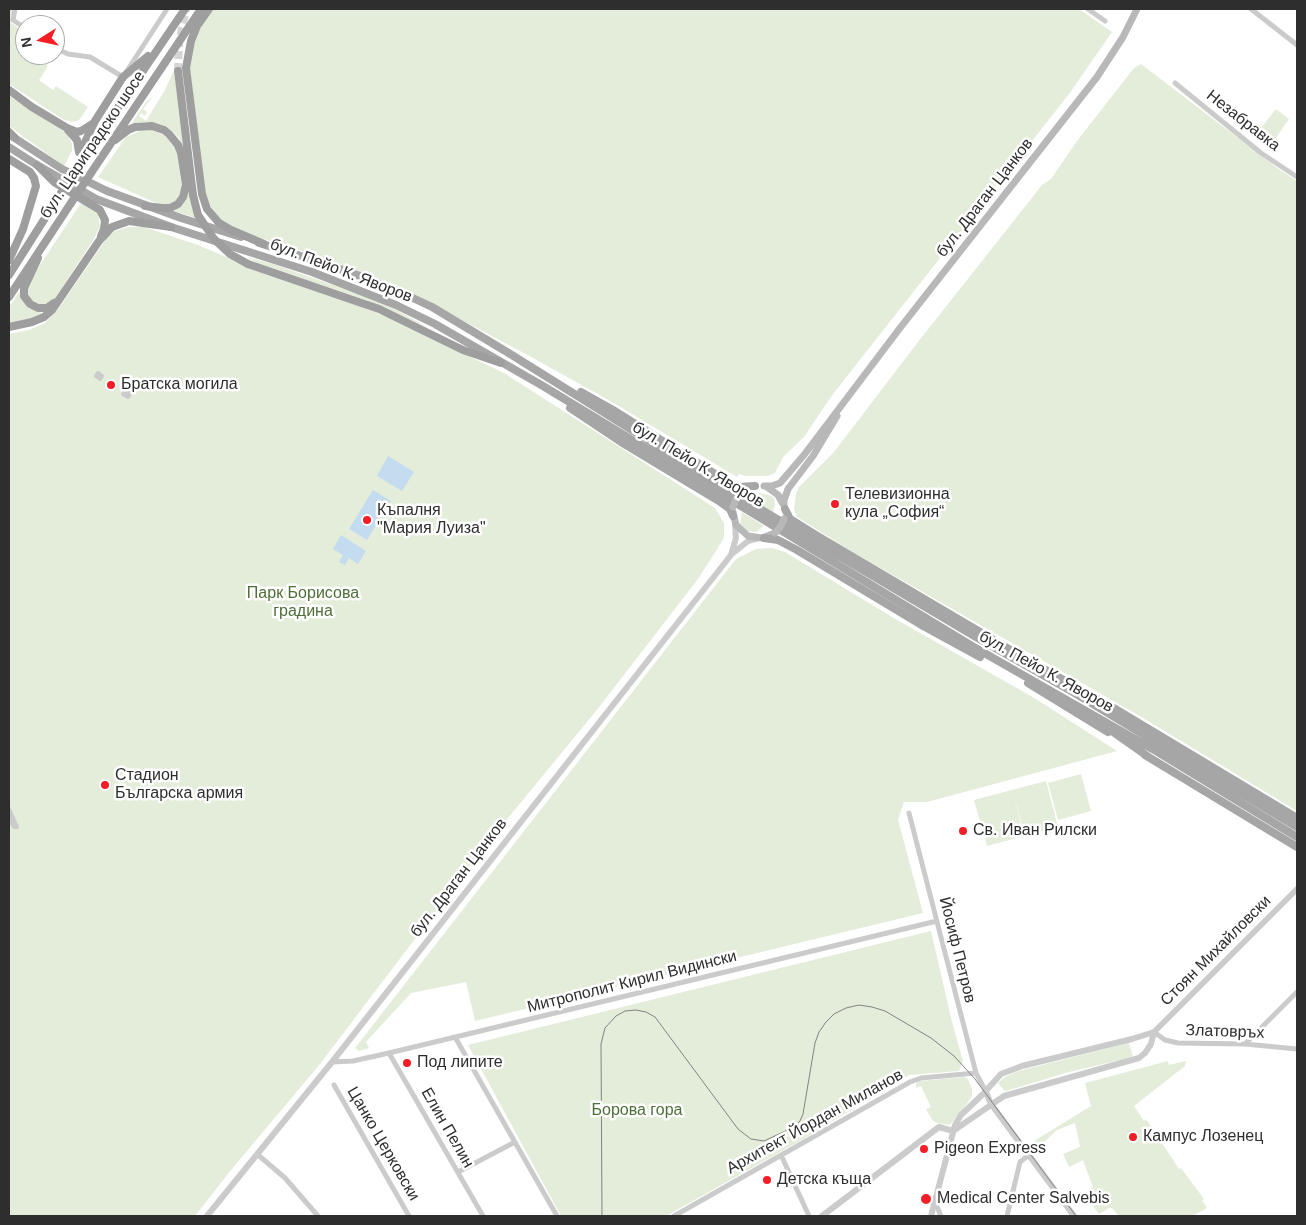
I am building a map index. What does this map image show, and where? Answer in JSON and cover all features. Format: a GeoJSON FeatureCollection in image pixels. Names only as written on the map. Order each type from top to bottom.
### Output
{"type":"FeatureCollection","features":[{"type":"Feature","properties":{"kind":"highway","name":"бул. Цариградско шосе"},"geometry":{"type":"LineString","coordinates":[[9,275],[79,165],[185,9]]}},
{"type":"Feature","properties":{"kind":"highway","name":"бул. Цариградско шосе"},"geometry":{"type":"LineString","coordinates":[[9,297],[109,144],[201,9]]}},
{"type":"Feature","properties":{"kind":"highway"},"geometry":{"type":"LineString","coordinates":[[209,9],[197,26],[191,41],[186,68],[204,199],[210,213],[219,222],[231,230],[264,244]]}},
{"type":"Feature","properties":{"kind":"highway"},"geometry":{"type":"LineString","coordinates":[[80,153],[95,121],[123,76],[156,50]]}},
{"type":"Feature","properties":{"kind":"highway"},"geometry":{"type":"LineString","coordinates":[[178,71],[193,195],[198,215],[214,239],[230,254],[248,264],[379,309],[463,350],[502,363]]}},
{"type":"Feature","properties":{"kind":"highway"},"geometry":{"type":"LineString","coordinates":[[9,90],[32,107],[77,132],[84,130],[95,121]]}},
{"type":"Feature","properties":{"kind":"highway"},"geometry":{"type":"LineString","coordinates":[[109,144],[128,130],[146,126],[164,130],[178,145],[186,185],[183,197],[178,204],[170,208],[145,206]]}},
{"type":"Feature","properties":{"kind":"highway"},"geometry":{"type":"LineString","coordinates":[[67,128],[77,140],[80,153],[79,165]]}},
{"type":"Feature","properties":{"kind":"highway"},"geometry":{"type":"LineString","coordinates":[[9,158],[30,172],[36,184],[23,229],[9,260]]}},
{"type":"Feature","properties":{"kind":"highway"},"geometry":{"type":"LineString","coordinates":[[37,165],[54,182],[100,210],[104,220],[104,229],[99,241]]}},
{"type":"Feature","properties":{"kind":"highway"},"geometry":{"type":"LineString","coordinates":[[9,327],[32,322],[44,317],[52,310],[99,241],[112,226],[124,222],[136,222],[171,226]]}},
{"type":"Feature","properties":{"kind":"highway"},"geometry":{"type":"LineString","coordinates":[[43,244],[24,288],[24,296],[30,304],[42,308],[52,304],[63,295]]}},
{"type":"Feature","properties":{"kind":"main road","name":"бул. Драган Цанков"},"geometry":{"type":"LineString","coordinates":[[764,486],[777,485],[786,478],[900,328],[1092,83],[1123,37],[1137,9]]}},
{"type":"Feature","properties":{"kind":"main road","name":"бул. Пейо К. Яворов"},"geometry":{"type":"LineString","coordinates":[[11,135],[76,176],[107,191],[145,206],[317,261],[400,292],[432,307],[790,527],[1073,692],[1242,799],[1297,837]]}},
{"type":"Feature","properties":{"kind":"main road","name":"бул. Пейо К. Яворов"},"geometry":{"type":"LineString","coordinates":[[9,147],[96,199],[171,226],[312,272],[381,298],[435,324],[543,386],[972,646],[1242,799],[1297,827]]}},
{"type":"Feature","properties":{"kind":"main road"},"geometry":{"type":"LineString","coordinates":[[549,378],[566,384],[613,410],[731,484],[738,487],[764,486],[776,492],[790,519],[1297,818]]}},
{"type":"Feature","properties":{"kind":"main road"},"geometry":{"type":"LineString","coordinates":[[543,386],[558,400],[605,432],[730,509],[744,534],[778,540],[798,550],[925,627],[1009,672],[1069,700],[1150,758]]}},
{"type":"Feature","properties":{"kind":"main road","name":"бул. Драган Цанков"},"geometry":{"type":"LineString","coordinates":[[784,507],[784,500],[788,489],[817,450],[847,398]]}},
{"type":"Feature","properties":{"kind":"main road"},"geometry":{"type":"LineString","coordinates":[[734,519],[733,507],[735,500],[741,493],[755,486]]}},
{"type":"Feature","properties":{"kind":"main road"},"geometry":{"type":"LineString","coordinates":[[762,538],[775,533],[781,526],[784,519],[784,507]]}},
{"type":"Feature","properties":{"kind":"main road"},"geometry":{"type":"LineString","coordinates":[[1019,655],[1073,692],[1164,738]]}},
{"type":"Feature","properties":{"kind":"main road"},"geometry":{"type":"LineString","coordinates":[[1009,672],[1297,847]]}},
{"type":"Feature","properties":{"kind":"street"},"geometry":{"type":"LineString","coordinates":[[15,9],[13,20],[15,21]]}},
{"type":"Feature","properties":{"kind":"street","name":"бул. Цариградско шосе"},"geometry":{"type":"LineString","coordinates":[[123,76],[167,9]]}},
{"type":"Feature","properties":{"kind":"street"},"geometry":{"type":"LineString","coordinates":[[1088,9],[1105,21]]}},
{"type":"Feature","properties":{"kind":"street"},"geometry":{"type":"LineString","coordinates":[[1252,9],[1297,45]]}},
{"type":"Feature","properties":{"kind":"street"},"geometry":{"type":"LineString","coordinates":[[65,53],[90,57],[123,76]]}},
{"type":"Feature","properties":{"kind":"street","name":"Незабравка"},"geometry":{"type":"LineString","coordinates":[[1175,83],[1261,153],[1297,178]]}},
{"type":"Feature","properties":{"kind":"street","name":"бул. Драган Цанков"},"geometry":{"type":"LineString","coordinates":[[731,555],[737,530],[734,519]]}},
{"type":"Feature","properties":{"kind":"street","name":"бул. Драган Цанков"},"geometry":{"type":"LineString","coordinates":[[208,1216],[332,1062],[731,555],[748,541],[762,538]]}},
{"type":"Feature","properties":{"kind":"street"},"geometry":{"type":"LineString","coordinates":[[9,809],[17,827],[14,827],[9,818]]}},
{"type":"Feature","properties":{"kind":"street","name":"Йосиф Петров"},"geometry":{"type":"LineString","coordinates":[[909,813],[976,1073],[986,1092]]}},
{"type":"Feature","properties":{"kind":"street","name":"Стоян Михайловски"},"geometry":{"type":"LineString","coordinates":[[1154,1032],[1297,889]]}},
{"type":"Feature","properties":{"kind":"street","name":"Митрополит Кирил Видински"},"geometry":{"type":"LineString","coordinates":[[332,1062],[353,1061],[389,1053],[937,920]]}},
{"type":"Feature","properties":{"kind":"street"},"geometry":{"type":"LineString","coordinates":[[1245,1044],[1297,992]]}},
{"type":"Feature","properties":{"kind":"street"},"geometry":{"type":"LineString","coordinates":[[931,1216],[953,1131],[961,1115],[986,1092],[1001,1074],[1022,1066],[1154,1032]]}},
{"type":"Feature","properties":{"kind":"street"},"geometry":{"type":"LineString","coordinates":[[822,1216],[939,1128],[953,1131],[1004,1096],[1139,1058],[1151,1044],[1154,1032]]}},
{"type":"Feature","properties":{"kind":"street","name":"Златовръх"},"geometry":{"type":"LineString","coordinates":[[1154,1032],[1165,1040],[1178,1043],[1245,1044],[1297,1050]]}},
{"type":"Feature","properties":{"kind":"street"},"geometry":{"type":"LineString","coordinates":[[456,1037],[557,1216]]}},
{"type":"Feature","properties":{"kind":"street","name":"Елин Пелин"},"geometry":{"type":"LineString","coordinates":[[389,1053],[483,1216]]}},
{"type":"Feature","properties":{"kind":"street","name":"Архитект Йордан Миланов"},"geometry":{"type":"LineString","coordinates":[[674,1216],[910,1082],[922,1078],[976,1073]]}},
{"type":"Feature","properties":{"kind":"street","name":"Цанко Церковски"},"geometry":{"type":"LineString","coordinates":[[334,1085],[409,1216]]}},
{"type":"Feature","properties":{"kind":"street"},"geometry":{"type":"LineString","coordinates":[[986,1092],[991,1104],[1074,1216]]}},
{"type":"Feature","properties":{"kind":"street"},"geometry":{"type":"LineString","coordinates":[[458,1172],[515,1142]]}},
{"type":"Feature","properties":{"kind":"street"},"geometry":{"type":"LineString","coordinates":[[257,1154],[285,1178],[318,1216]]}},
{"type":"Feature","properties":{"kind":"street"},"geometry":{"type":"LineString","coordinates":[[1007,1216],[1020,1162],[1029,1154]]}},
{"type":"Feature","properties":{"kind":"street"},"geometry":{"type":"LineString","coordinates":[[780,1155],[809,1216]]}},
{"type":"Feature","properties":{"kind":"street"},"geometry":{"type":"LineString","coordinates":[[935,1202],[941,1216]]}},
{"type":"Feature","properties":{"kind":"green space"},"geometry":{"type":"Polygon","coordinates":[[[9,9],[13,9],[11,23],[15,26],[15,65],[47,65],[39,80],[53,90],[56,86],[88,107],[79,120],[72,122],[64,120],[9,84],[9,9]]]}},
{"type":"Feature","properties":{"kind":"green space"},"geometry":{"type":"Polygon","coordinates":[[[213,9],[1079,9],[1112,32],[1069,94],[833,394],[804,437],[783,457],[775,473],[768,476],[745,476],[739,474],[737,477],[612,402],[396,285],[311,254],[242,232],[223,222],[213,212],[206,195],[190,73],[190,60],[198,31],[213,9]]]}},
{"type":"Feature","properties":{"kind":"green space"},"geometry":{"type":"Polygon","coordinates":[[[1141,64],[1297,181],[1297,811],[1138,715],[856,554],[797,517],[794,509],[799,487],[834,452],[1042,185],[1051,179],[1077,141],[1134,68],[1141,64]]]}},
{"type":"Feature","properties":{"kind":"green space"},"geometry":{"type":"Polygon","coordinates":[[[174,72],[191,201],[196,218],[174,211],[186,199],[189,188],[184,150],[179,138],[171,130],[160,124],[147,122],[132,123],[146,102],[153,96],[143,109],[147,112],[145,116],[141,113],[139,116],[146,121],[165,90],[174,72]]]}},
{"type":"Feature","properties":{"kind":"green space"},"geometry":{"type":"Polygon","coordinates":[[[9,96],[62,130],[68,136],[72,144],[72,151],[64,166],[9,126],[9,96]]]}},
{"type":"Feature","properties":{"kind":"green space"},"geometry":{"type":"Polygon","coordinates":[[[1276,109],[1289,119],[1275,139],[1261,128],[1276,109]]]}},
{"type":"Feature","properties":{"kind":"green space"},"geometry":{"type":"Polygon","coordinates":[[[142,130],[152,130],[164,135],[176,148],[182,188],[174,203],[158,204],[98,177],[126,137],[142,130]]]}},
{"type":"Feature","properties":{"kind":"green space"},"geometry":{"type":"Polygon","coordinates":[[[81,203],[98,214],[100,227],[54,300],[48,304],[39,304],[31,301],[27,294],[28,283],[81,203]]]}},
{"type":"Feature","properties":{"kind":"green space","name":"Парк Борисова градина"},"geometry":{"type":"Polygon","coordinates":[[[128,227],[144,227],[198,245],[250,267],[328,294],[387,317],[504,373],[715,508],[724,523],[724,538],[698,579],[596,711],[490,840],[320,1064],[195,1216],[9,1216],[9,334],[29,330],[45,323],[59,308],[109,235],[128,227]]]}},
{"type":"Feature","properties":{"kind":"green space"},"geometry":{"type":"Polygon","coordinates":[[[247,257],[273,264],[367,297],[397,310],[429,328],[366,300],[257,263],[247,257]]]}},
{"type":"Feature","properties":{"kind":"green space"},"geometry":{"type":"Polygon","coordinates":[[[19,292],[28,308],[42,313],[32,318],[9,323],[9,307],[19,292]]]}},
{"type":"Feature","properties":{"kind":"green space"},"geometry":{"type":"Polygon","coordinates":[[[759,493],[773,497],[775,502],[773,513],[751,499],[759,493]]]}},
{"type":"Feature","properties":{"kind":"green space"},"geometry":{"type":"Polygon","coordinates":[[[742,512],[764,526],[756,532],[747,531],[740,524],[742,512]]]}},
{"type":"Feature","properties":{"kind":"green space"},"geometry":{"type":"Polygon","coordinates":[[[772,548],[785,552],[892,617],[1036,699],[1117,751],[927,802],[904,802],[898,820],[923,913],[475,1021],[466,982],[411,993],[366,1042],[369,1048],[359,1051],[355,1048],[736,559],[756,549],[772,548]]]}},
{"type":"Feature","properties":{"kind":"green space"},"geometry":{"type":"Polygon","coordinates":[[[1081,774],[1091,811],[1058,820],[1048,783],[1081,774]]]}},
{"type":"Feature","properties":{"kind":"green space"},"geometry":{"type":"Polygon","coordinates":[[[1046,781],[1058,827],[1025,836],[1013,792],[1024,836],[987,846],[974,800],[1046,781]]]}},
{"type":"Feature","properties":{"kind":"green space","name":"Борова гора"},"geometry":{"type":"Polygon","coordinates":[[[931,931],[963,1061],[959,1071],[909,1075],[805,1138],[666,1216],[561,1216],[468,1045],[931,931]]]}},
{"type":"Feature","properties":{"kind":"green space"},"geometry":{"type":"Polygon","coordinates":[[[1129,1043],[1133,1056],[1125,1059],[1069,1072],[1006,1091],[998,1083],[1015,1072],[1129,1043]]]}},
{"type":"Feature","properties":{"kind":"green space"},"geometry":{"type":"Polygon","coordinates":[[[1168,1061],[1169,1065],[1186,1061],[1185,1066],[1134,1106],[1144,1121],[1146,1119],[1179,1169],[1181,1168],[1204,1199],[1202,1200],[1207,1208],[1193,1216],[1119,1216],[1111,1207],[1099,1214],[1084,1194],[1093,1187],[1083,1160],[1069,1167],[1063,1154],[1080,1147],[1075,1123],[1057,1130],[1044,1142],[1037,1145],[1034,1141],[1091,1106],[1085,1083],[1168,1061]]]}},
{"type":"Feature","properties":{"kind":"green space"},"geometry":{"type":"Polygon","coordinates":[[[964,1077],[968,1079],[972,1089],[972,1096],[969,1101],[950,1125],[933,1121],[926,1109],[931,1107],[921,1086],[916,1088],[916,1083],[964,1077]]]}},
{"type":"Feature","properties":{"kind":"water"},"geometry":{"type":"Polygon","coordinates":[[[388,456],[414,472],[402,491],[377,476],[388,456]]]}},
{"type":"Feature","properties":{"kind":"water"},"geometry":{"type":"Polygon","coordinates":[[[373,490],[391,501],[367,540],[349,529],[373,490]]]}},
{"type":"Feature","properties":{"kind":"water"},"geometry":{"type":"Polygon","coordinates":[[[341,535],[366,551],[358,564],[349,558],[345,565],[339,562],[343,555],[333,549],[341,535]]]}},
{"type":"Feature","properties":{"kind":"tunnel"},"geometry":{"type":"LineString","coordinates":[[178,71],[179,43],[186,9]]}},
{"type":"Feature","properties":{"kind":"tram line"},"geometry":{"type":"LineString","coordinates":[[602,1216],[601,1044],[605,1028],[616,1016],[625,1011],[636,1010],[646,1012],[655,1017],[738,1129],[751,1139],[764,1141],[794,1127],[800,1121],[803,1114],[815,1043],[819,1032],[834,1014],[846,1008],[859,1005],[885,1011],[931,1038],[954,1056],[975,1079],[1076,1216]]}},
{"type":"Feature","properties":{"kind":"place","name":"Братска могила"},"geometry":{"type":"Point","coordinates":[111,385]}},
{"type":"Feature","properties":{"kind":"place","name":"Телевизионна кула „София“"},"geometry":{"type":"Point","coordinates":[835,504]}},
{"type":"Feature","properties":{"kind":"place","name":"Къпалня \"Мария Луиза\""},"geometry":{"type":"Point","coordinates":[367,520]}},
{"type":"Feature","properties":{"kind":"place","name":"Стадион Българска армия"},"geometry":{"type":"Point","coordinates":[105,785]}},
{"type":"Feature","properties":{"kind":"place","name":"Св. Иван Рилски"},"geometry":{"type":"Point","coordinates":[963,831]}},
{"type":"Feature","properties":{"kind":"place","name":"Под липите"},"geometry":{"type":"Point","coordinates":[407,1063]}},
{"type":"Feature","properties":{"kind":"place","name":"Кампус Лозенец"},"geometry":{"type":"Point","coordinates":[1133,1137]}},
{"type":"Feature","properties":{"kind":"place","name":"Pigeon Express"},"geometry":{"type":"Point","coordinates":[924,1149]}},
{"type":"Feature","properties":{"kind":"place","name":"Детска къща"},"geometry":{"type":"Point","coordinates":[767,1180]}},
{"type":"Feature","properties":{"kind":"place","name":"Medical Center Salvebis"},"geometry":{"type":"Point","coordinates":[926,1199]}}]}
